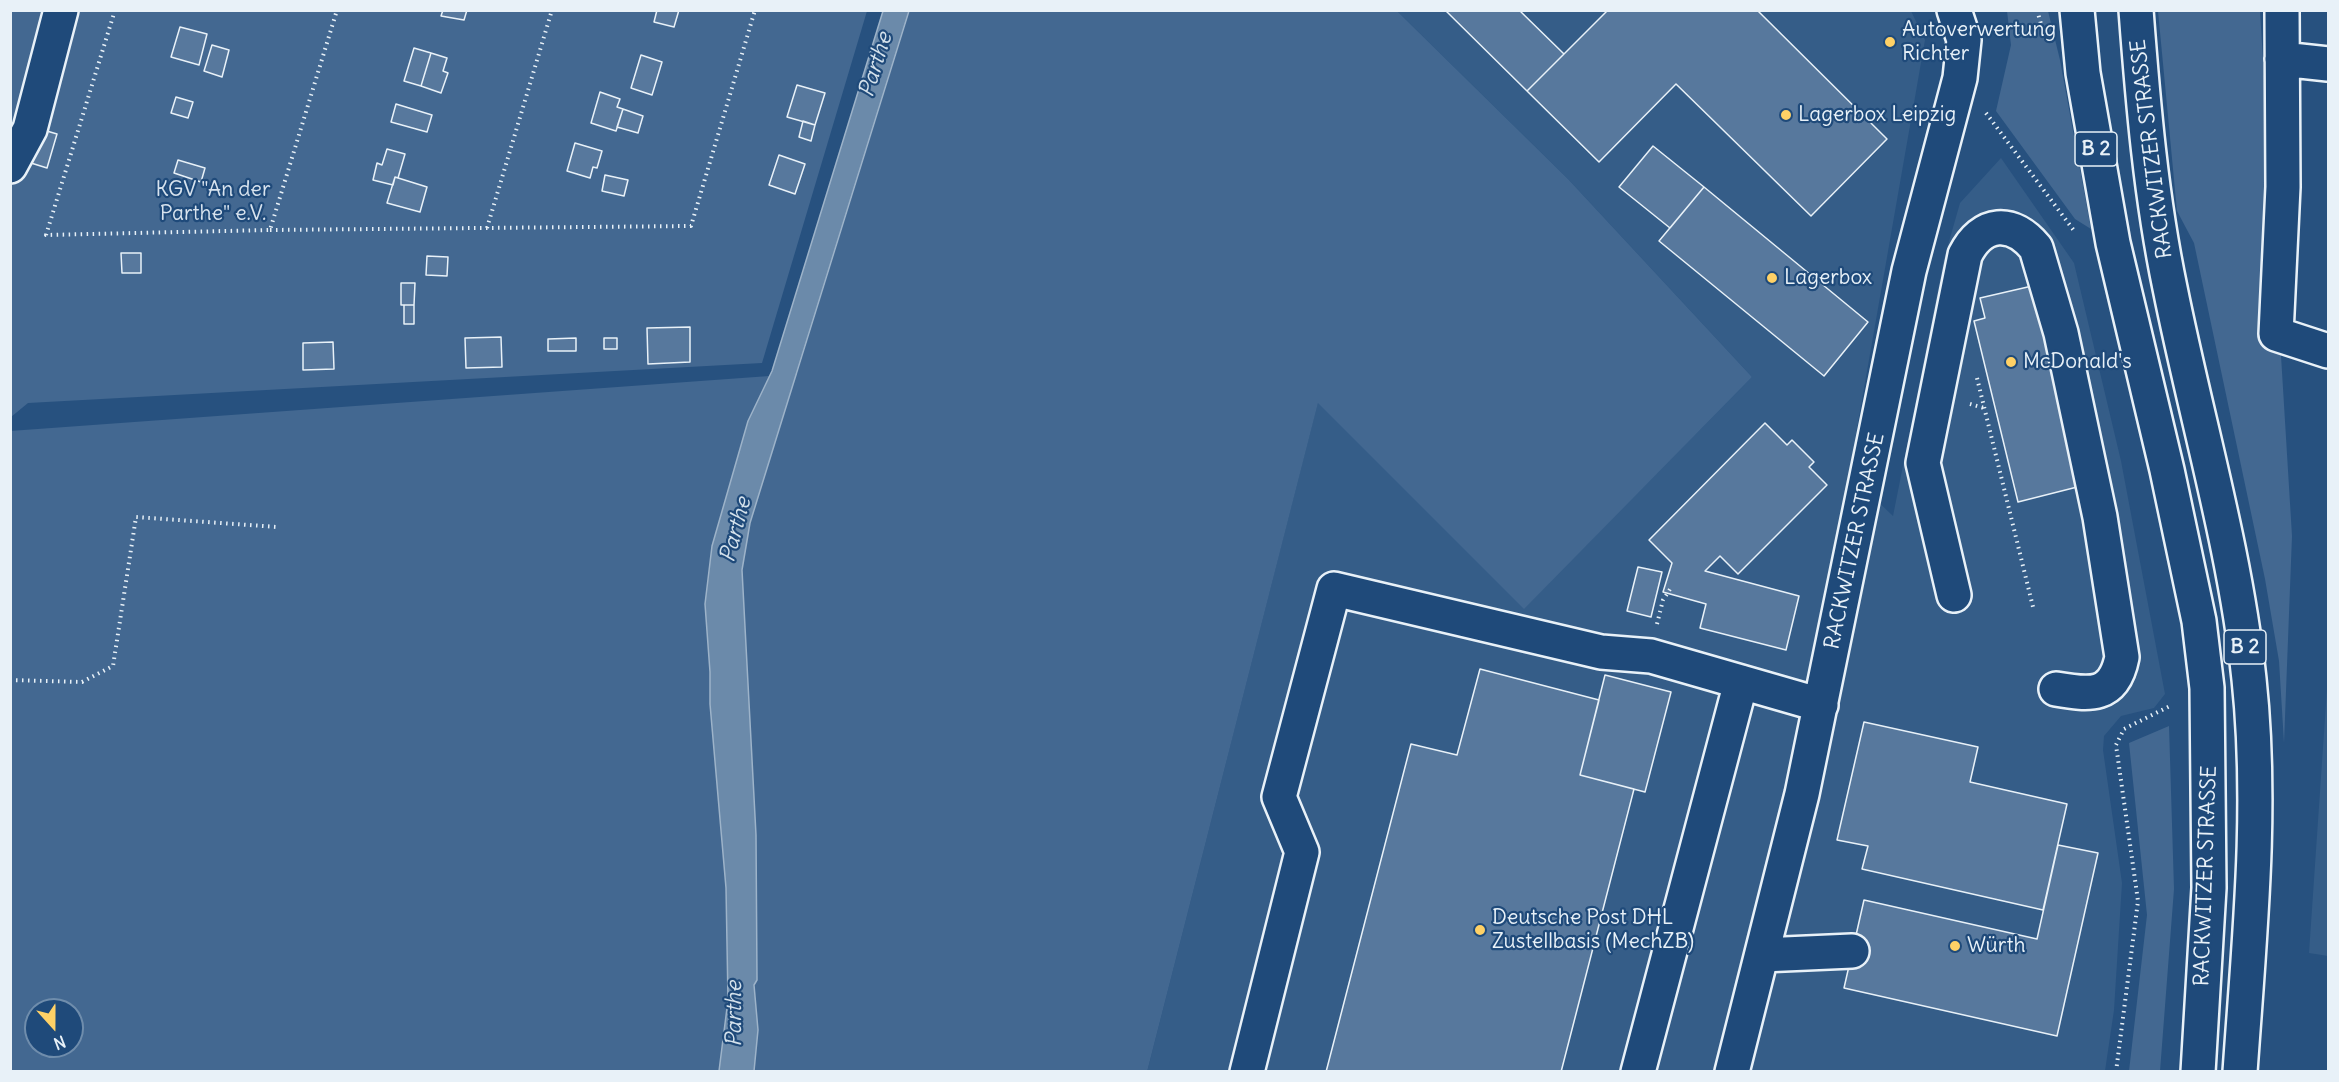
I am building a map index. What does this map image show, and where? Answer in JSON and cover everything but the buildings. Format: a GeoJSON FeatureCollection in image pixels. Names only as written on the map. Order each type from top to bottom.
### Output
{"type":"FeatureCollection","features":[{"type":"Feature","properties":{"kind":"main road"},"geometry":{"type":"LineString","coordinates":[[10,166],[30,129],[61,10]]}},
{"type":"Feature","properties":{"kind":"main road","name":"RACKWITZER STRASSE"},"geometry":{"type":"LineString","coordinates":[[1732,1071],[1802,794],[1909,271],[1960,78],[1964,40],[1954,10]]}},
{"type":"Feature","properties":{"kind":"main road","name":"RACKWITZER STRASSE"},"geometry":{"type":"LineString","coordinates":[[2077,10],[2083,73],[2113,243],[2172,493],[2199,621],[2207,688],[2210,888],[2198,1071]]}},
{"type":"Feature","properties":{"kind":"main road","name":"RACKWITZER STRASSE"},"geometry":{"type":"LineString","coordinates":[[2136,10],[2143,99],[2159,231],[2226,538],[2250,681],[2253,821],[2251,910],[2240,1071]]}},
{"type":"Feature","properties":{"kind":"main road"},"geometry":{"type":"LineString","coordinates":[[2282,10],[2283,187],[2276,334],[2328,351]]}},
{"type":"Feature","properties":{"kind":"main road"},"geometry":{"type":"LineString","coordinates":[[2282,59],[2328,64]]}},
{"type":"Feature","properties":{"kind":"main road"},"geometry":{"type":"LineString","coordinates":[[1954,595],[1923,463],[1965,255],[1979,235],[2002,228],[2015,230],[2027,237],[2036,248],[2053,302],[2100,516],[2122,657],[2120,671],[2105,688],[2085,694],[2056,689]]}},
{"type":"Feature","properties":{"kind":"main road"},"geometry":{"type":"LineString","coordinates":[[1247,1071],[1302,852],[1280,797],[1335,589],[1601,652],[1651,656],[1821,705]]}},
{"type":"Feature","properties":{"kind":"main road"},"geometry":{"type":"LineString","coordinates":[[1638,1071],[1741,682]]}},
{"type":"Feature","properties":{"kind":"main road"},"geometry":{"type":"LineString","coordinates":[[1761,955],[1852,951]]}},
{"type":"Feature","properties":{"kind":"path"},"geometry":{"type":"LineString","coordinates":[[115,10],[46,234],[691,226],[755,10]]}},
{"type":"Feature","properties":{"kind":"path"},"geometry":{"type":"LineString","coordinates":[[270,230],[337,10]]}},
{"type":"Feature","properties":{"kind":"path"},"geometry":{"type":"LineString","coordinates":[[487,228],[552,10]]}},
{"type":"Feature","properties":{"kind":"path"},"geometry":{"type":"LineString","coordinates":[[1992,122],[2076,234]]}},
{"type":"Feature","properties":{"kind":"path"},"geometry":{"type":"LineString","coordinates":[[1976,376],[2034,611]]}},
{"type":"Feature","properties":{"kind":"path"},"geometry":{"type":"LineString","coordinates":[[10,680],[82,682],[113,666],[136,517],[277,527]]}},
{"type":"Feature","properties":{"kind":"path"},"geometry":{"type":"LineString","coordinates":[[2116,1071],[2138,901],[2116,745],[2124,729],[2207,688]]}},
{"type":"Feature","properties":{"kind":"shaded area"},"geometry":{"type":"Polygon","coordinates":[[[1397,11],[1911,11],[1925,40],[1849,474],[1893,516],[1944,259],[1960,203],[2001,158],[2074,263],[2121,461],[2165,694],[2154,708],[2121,716],[2104,736],[2103,750],[2122,883],[2114,1010],[2105,1071],[1147,1072],[1318,402],[1524,608],[1752,377],[1568,179],[1397,11]]]}},
{"type":"Feature","properties":{"kind":"shaded area"},"geometry":{"type":"Polygon","coordinates":[[[2328,674],[2328,956],[2309,953],[2328,674]]]}},
{"type":"Feature","properties":{"kind":"green space"},"geometry":{"type":"Polygon","coordinates":[[[910,10],[1397,11],[1568,179],[1752,377],[1524,609],[1318,403],[1147,1072],[11,1071],[10,431],[797,374],[910,10]]]}},
{"type":"Feature","properties":{"kind":"green space","name":"KGV \"An der Parthe\" e.V."},"geometry":{"type":"Polygon","coordinates":[[[10,11],[867,11],[762,363],[28,403],[11,417],[10,11]]]}},
{"type":"Feature","properties":{"kind":"green space"},"geometry":{"type":"Polygon","coordinates":[[[2007,11],[2048,11],[2060,60],[2091,229],[2075,219],[1996,111],[2011,45],[2007,11]]]}},
{"type":"Feature","properties":{"kind":"green space"},"geometry":{"type":"Polygon","coordinates":[[[2158,11],[2260,11],[2292,536],[2284,743],[2279,661],[2265,579],[2194,243],[2177,211],[2158,11]]]}},
{"type":"Feature","properties":{"kind":"green space"},"geometry":{"type":"Polygon","coordinates":[[[2169,726],[2174,889],[2160,1071],[2129,1071],[2147,915],[2129,743],[2169,726]]]}},
{"type":"Feature","properties":{"kind":"water","name":"Parthe"},"geometry":{"type":"Polygon","coordinates":[[[883,11],[909,11],[750,523],[742,570],[756,835],[757,980],[754,985],[758,1030],[754,1071],[719,1071],[728,1000],[726,888],[710,704],[705,604],[712,546],[748,421],[772,371],[883,11]]]}},
{"type":"Feature","properties":{"kind":"place","name":"Autoverwertung Richter"},"geometry":{"type":"Point","coordinates":[1890,42]}},
{"type":"Feature","properties":{"kind":"place","name":"Lagerbox Leipzig"},"geometry":{"type":"Point","coordinates":[1786,115]}},
{"type":"Feature","properties":{"kind":"place","name":"Lagerbox"},"geometry":{"type":"Point","coordinates":[1772,278]}},
{"type":"Feature","properties":{"kind":"place","name":"McDonald's"},"geometry":{"type":"Point","coordinates":[2011,362]}},
{"type":"Feature","properties":{"kind":"place","name":"Deutsche Post DHL Zustellbasis (MechZB)"},"geometry":{"type":"Point","coordinates":[1480,930]}},
{"type":"Feature","properties":{"kind":"place","name":"Würth"},"geometry":{"type":"Point","coordinates":[1955,946]}}]}
